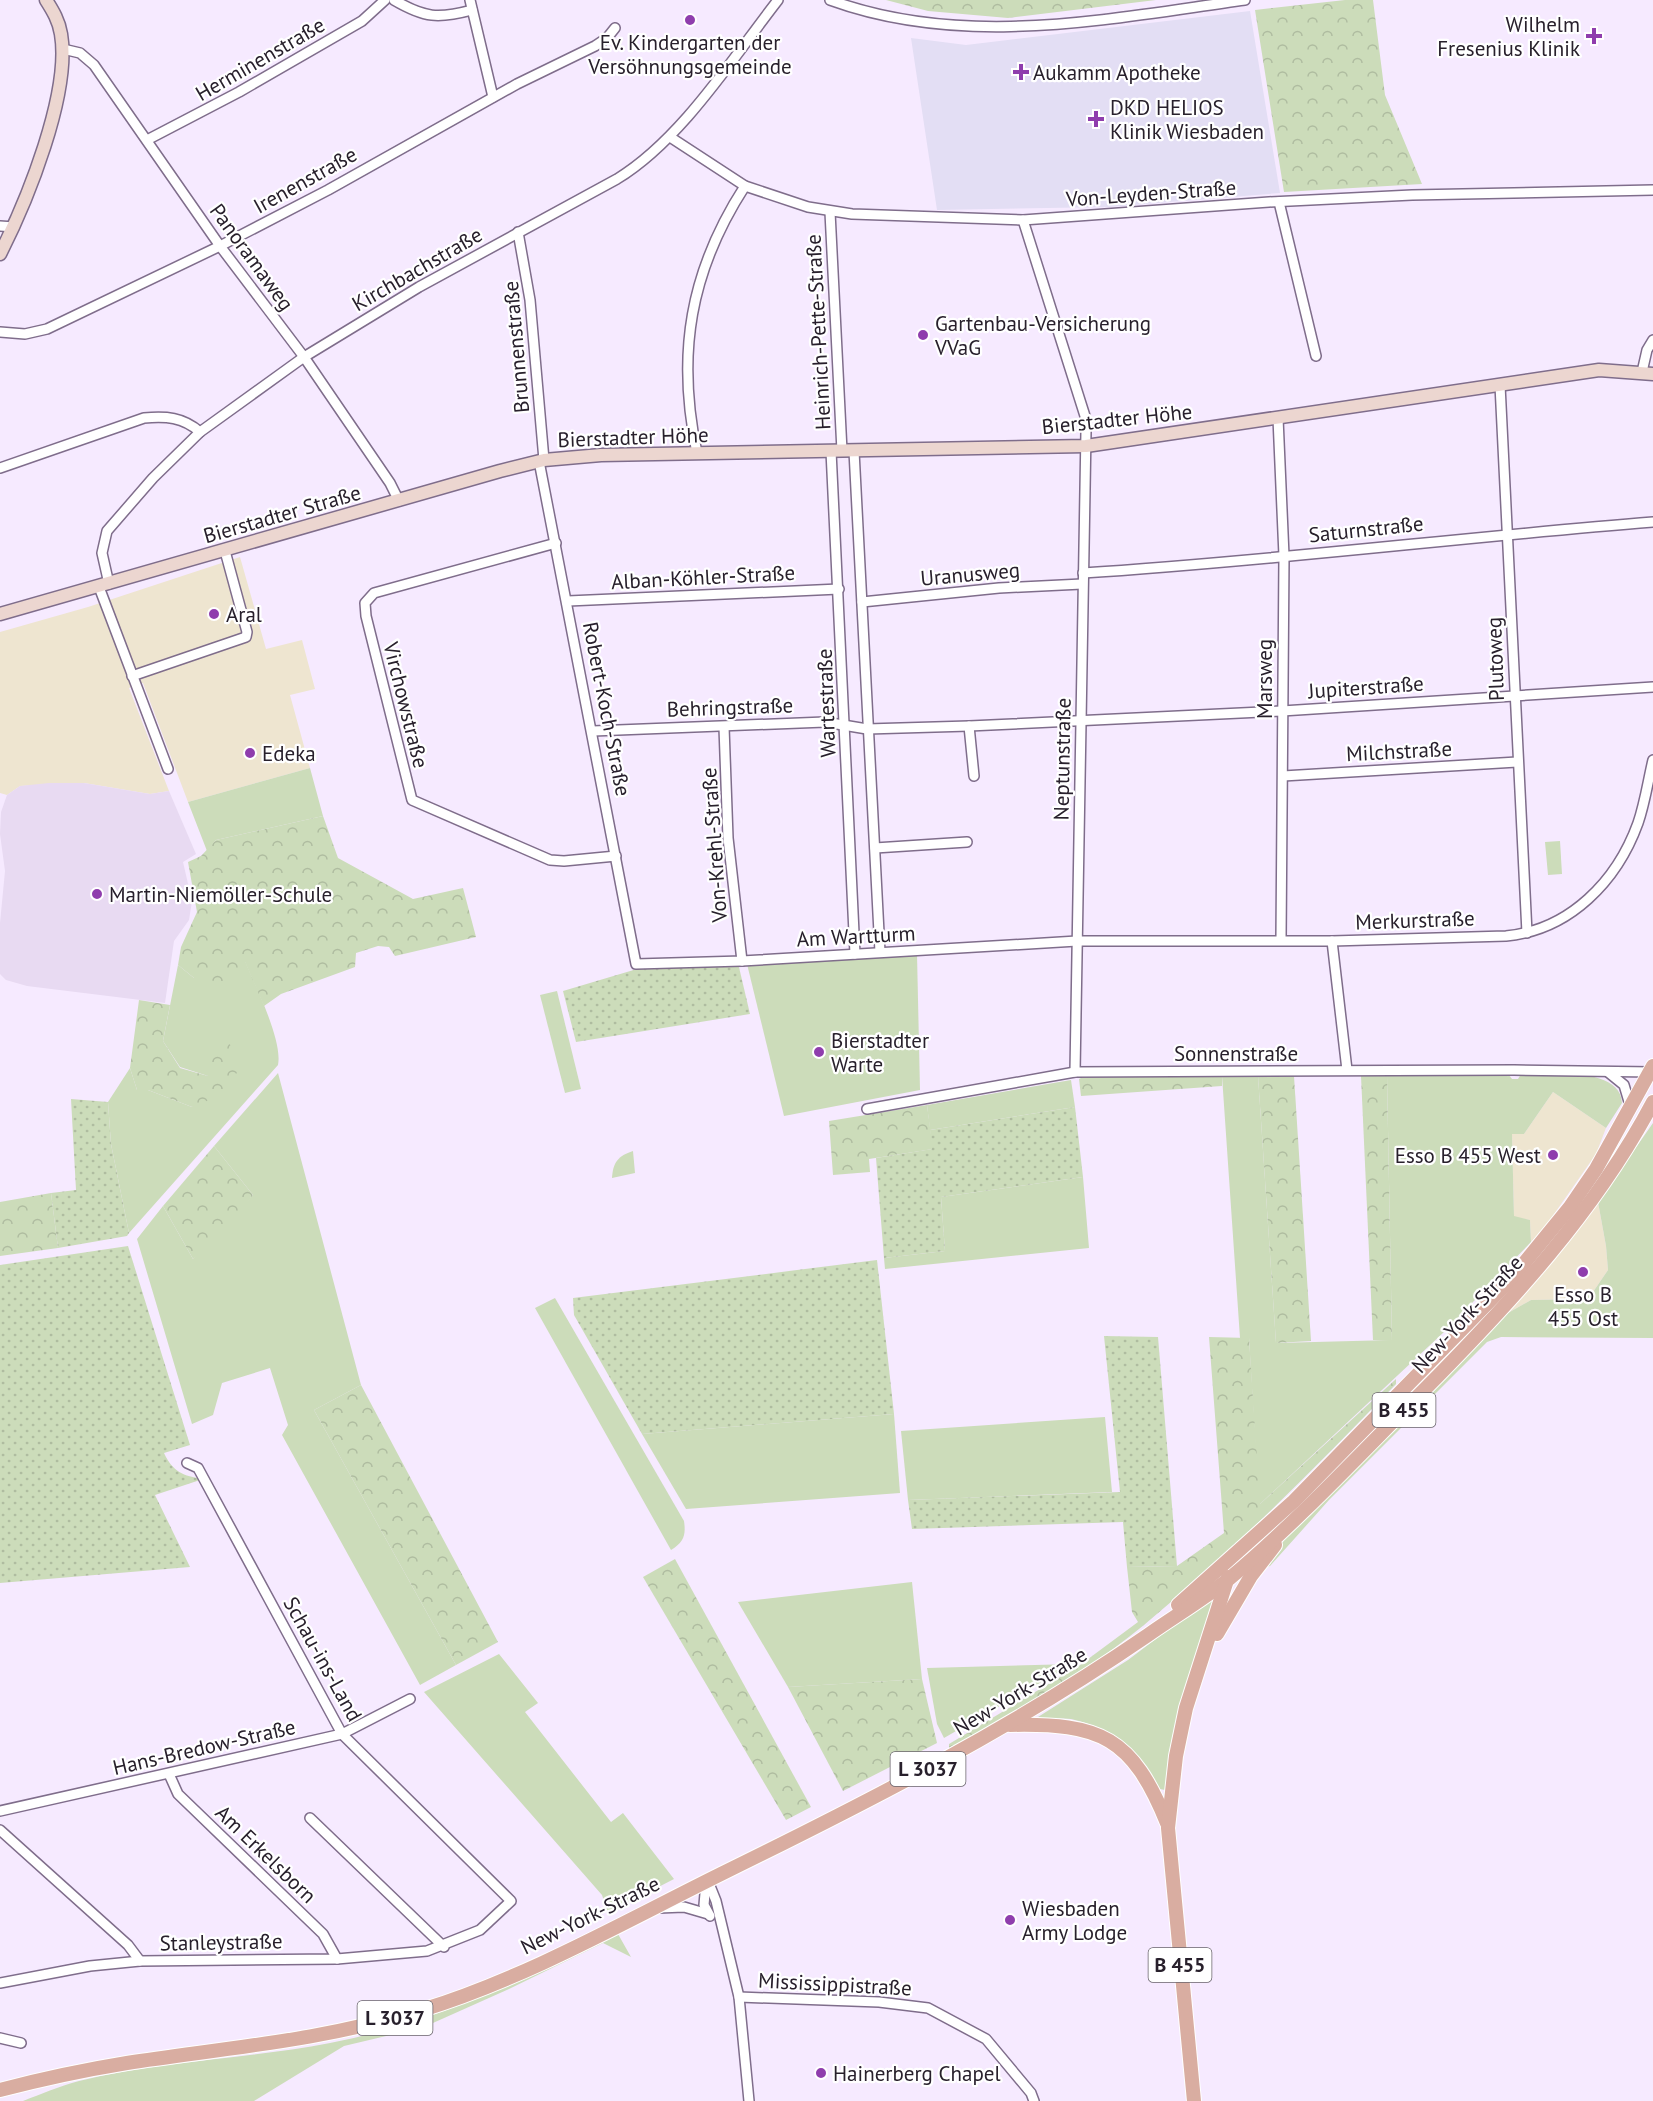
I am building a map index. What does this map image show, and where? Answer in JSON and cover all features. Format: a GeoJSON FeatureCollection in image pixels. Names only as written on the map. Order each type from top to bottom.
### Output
{"type":"FeatureCollection","features":[{"type":"Feature","properties":{"kind":"main road"},"geometry":{"type":"LineString","coordinates":[[0,254],[14,227],[47,135],[60,81],[63,50],[61,32],[46,0]]}},
{"type":"Feature","properties":{"kind":"main road","name":"Bierstadter Höhe"},"geometry":{"type":"LineString","coordinates":[[542,461],[576,455],[1086,446],[1599,370],[1648,373]]}},
{"type":"Feature","properties":{"kind":"main road","name":"Bierstadter Straße"},"geometry":{"type":"LineString","coordinates":[[0,616],[542,461]]}},
{"type":"Feature","properties":{"kind":"main road","name":"B 455"},"geometry":{"type":"LineString","coordinates":[[1630,1109],[1652,1070]]}},
{"type":"Feature","properties":{"kind":"main road","name":"New-York-Straße"},"geometry":{"type":"LineString","coordinates":[[0,2090],[123,2064],[316,2037],[391,2020],[498,1982],[846,1813],[1010,1725],[1117,1656],[1227,1580],[1301,1513],[1506,1305],[1563,1239],[1631,1143],[1652,1106]]}},
{"type":"Feature","properties":{"kind":"main road","name":"New-York-Straße"},"geometry":{"type":"LineString","coordinates":[[1245,1546],[1359,1437],[1512,1278],[1577,1197],[1605,1155],[1630,1109]]}},
{"type":"Feature","properties":{"kind":"main road","name":"B 455"},"geometry":{"type":"LineString","coordinates":[[1201,1662],[1251,1576],[1301,1513]]}},
{"type":"Feature","properties":{"kind":"main road","name":"B 455"},"geometry":{"type":"LineString","coordinates":[[1194,2101],[1168,1828],[1176,1756],[1186,1708],[1227,1580],[1245,1546]]}},
{"type":"Feature","properties":{"kind":"main road","name":"L 3037"},"geometry":{"type":"LineString","coordinates":[[1117,1656],[1245,1546]]}},
{"type":"Feature","properties":{"kind":"main road"},"geometry":{"type":"LineString","coordinates":[[1010,1725],[1072,1727],[1088,1731],[1118,1747],[1142,1771],[1152,1786],[1168,1828]]}},
{"type":"Feature","properties":{"kind":"main road","name":"New-York-Straße"},"geometry":{"type":"LineString","coordinates":[[0,2098],[60,2077]]}},
{"type":"Feature","properties":{"kind":"street","name":"Herminenstraße"},"geometry":{"type":"LineString","coordinates":[[147,140],[282,68],[371,15],[385,0]]}},
{"type":"Feature","properties":{"kind":"street"},"geometry":{"type":"LineString","coordinates":[[394,0],[413,11],[431,16],[441,17],[472,10]]}},
{"type":"Feature","properties":{"kind":"street"},"geometry":{"type":"LineString","coordinates":[[470,0],[493,97]]}},
{"type":"Feature","properties":{"kind":"street","name":"Kirchbachstraße"},"geometry":{"type":"LineString","coordinates":[[168,769],[132,676],[104,586],[102,553],[107,531],[153,478],[200,432],[304,357],[419,287],[635,168],[670,136],[778,0]]}},
{"type":"Feature","properties":{"kind":"street"},"geometry":{"type":"LineString","coordinates":[[830,0],[895,19],[978,29],[1046,26],[1245,0]]}},
{"type":"Feature","properties":{"kind":"street","name":"Irenenstraße"},"geometry":{"type":"LineString","coordinates":[[0,332],[25,334],[47,329],[220,246],[328,190],[493,97],[595,46],[607,38],[615,28]]}},
{"type":"Feature","properties":{"kind":"street","name":"Panoramaweg"},"geometry":{"type":"LineString","coordinates":[[63,50],[80,53],[94,65],[220,246],[304,357],[390,483],[399,501]]}},
{"type":"Feature","properties":{"kind":"street","name":"Von-Leyden-Straße"},"geometry":{"type":"LineString","coordinates":[[670,136],[746,186],[786,202],[830,212],[1023,220],[1412,195],[1653,190]]}},
{"type":"Feature","properties":{"kind":"street"},"geometry":{"type":"LineString","coordinates":[[697,453],[687,397],[686,368],[692,311],[707,257],[731,209],[746,186]]}},
{"type":"Feature","properties":{"kind":"street"},"geometry":{"type":"LineString","coordinates":[[1279,202],[1316,356]]}},
{"type":"Feature","properties":{"kind":"street","name":"Heinrich-Pette-Straße"},"geometry":{"type":"LineString","coordinates":[[830,212],[842,451]]}},
{"type":"Feature","properties":{"kind":"street","name":"Neptunstraße"},"geometry":{"type":"LineString","coordinates":[[1023,220],[1085,416],[1075,1072]]}},
{"type":"Feature","properties":{"kind":"street"},"geometry":{"type":"LineString","coordinates":[[0,226],[14,227]]}},
{"type":"Feature","properties":{"kind":"street","name":"Brunnenstraße"},"geometry":{"type":"LineString","coordinates":[[518,232],[528,283],[542,461]]}},
{"type":"Feature","properties":{"kind":"street"},"geometry":{"type":"LineString","coordinates":[[1648,373],[1645,355],[1653,340]]}},
{"type":"Feature","properties":{"kind":"street","name":"Plutoweg"},"geometry":{"type":"LineString","coordinates":[[1500,384],[1527,933]]}},
{"type":"Feature","properties":{"kind":"street"},"geometry":{"type":"LineString","coordinates":[[0,468],[144,418],[167,416],[190,423],[200,432]]}},
{"type":"Feature","properties":{"kind":"street","name":"Marsweg"},"geometry":{"type":"LineString","coordinates":[[1278,418],[1284,556],[1281,940]]}},
{"type":"Feature","properties":{"kind":"street","name":"Wartestraße"},"geometry":{"type":"LineString","coordinates":[[842,451],[839,589],[855,954]]}},
{"type":"Feature","properties":{"kind":"street","name":"Wartestraße"},"geometry":{"type":"LineString","coordinates":[[842,451],[862,602],[880,952]]}},
{"type":"Feature","properties":{"kind":"street","name":"Robert-Koch-Straße"},"geometry":{"type":"LineString","coordinates":[[542,461],[636,964]]}},
{"type":"Feature","properties":{"kind":"street","name":"Saturnstraße"},"geometry":{"type":"LineString","coordinates":[[1083,573],[1284,556],[1509,533],[1653,522]]}},
{"type":"Feature","properties":{"kind":"street","name":"Virchowstraße"},"geometry":{"type":"LineString","coordinates":[[556,543],[374,593],[365,603],[366,616],[412,800],[550,860],[564,861],[616,856]]}},
{"type":"Feature","properties":{"kind":"street"},"geometry":{"type":"LineString","coordinates":[[132,676],[246,637],[247,632],[225,551]]}},
{"type":"Feature","properties":{"kind":"street","name":"Uranusweg"},"geometry":{"type":"LineString","coordinates":[[862,602],[999,588],[1083,584]]}},
{"type":"Feature","properties":{"kind":"street","name":"Alban-Köhler-Straße"},"geometry":{"type":"LineString","coordinates":[[568,601],[839,589]]}},
{"type":"Feature","properties":{"kind":"street","name":"Jupiterstraße"},"geometry":{"type":"LineString","coordinates":[[969,726],[1282,711],[1653,687]]}},
{"type":"Feature","properties":{"kind":"street","name":"Behringstraße"},"geometry":{"type":"LineString","coordinates":[[593,731],[825,722],[867,729],[969,726]]}},
{"type":"Feature","properties":{"kind":"street"},"geometry":{"type":"LineString","coordinates":[[969,726],[974,776]]}},
{"type":"Feature","properties":{"kind":"street","name":"Von-Krehl-Straße"},"geometry":{"type":"LineString","coordinates":[[724,727],[728,838],[742,961]]}},
{"type":"Feature","properties":{"kind":"street","name":"Merkurstraße"},"geometry":{"type":"LineString","coordinates":[[1077,941],[1332,940],[1506,936],[1527,933],[1564,917],[1593,895],[1614,870],[1638,822],[1653,760]]}},
{"type":"Feature","properties":{"kind":"street","name":"Milchstraße"},"geometry":{"type":"LineString","coordinates":[[1283,776],[1517,762]]}},
{"type":"Feature","properties":{"kind":"street"},"geometry":{"type":"LineString","coordinates":[[875,848],[967,842]]}},
{"type":"Feature","properties":{"kind":"street"},"geometry":{"type":"LineString","coordinates":[[1332,940],[1347,1070]]}},
{"type":"Feature","properties":{"kind":"street","name":"Am Wartturm"},"geometry":{"type":"LineString","coordinates":[[636,964],[742,961],[1077,941]]}},
{"type":"Feature","properties":{"kind":"street","name":"Sonnenstraße"},"geometry":{"type":"LineString","coordinates":[[867,1109],[1075,1072],[1652,1070]]}},
{"type":"Feature","properties":{"kind":"street"},"geometry":{"type":"LineString","coordinates":[[1608,1071],[1624,1084],[1630,1109]]}},
{"type":"Feature","properties":{"kind":"street","name":"Schau-ins-Land"},"geometry":{"type":"LineString","coordinates":[[188,1463],[198,1468],[342,1734],[511,1901]]}},
{"type":"Feature","properties":{"kind":"street","name":"Hans-Bredow-Straße"},"geometry":{"type":"LineString","coordinates":[[0,1811],[342,1734],[410,1699]]}},
{"type":"Feature","properties":{"kind":"street","name":"Am Erkelsborn"},"geometry":{"type":"LineString","coordinates":[[169,1774],[178,1794],[323,1934],[337,1959]]}},
{"type":"Feature","properties":{"kind":"street"},"geometry":{"type":"LineString","coordinates":[[310,1818],[444,1947]]}},
{"type":"Feature","properties":{"kind":"street"},"geometry":{"type":"LineString","coordinates":[[0,1830],[128,1945],[140,1961]]}},
{"type":"Feature","properties":{"kind":"street"},"geometry":{"type":"LineString","coordinates":[[707,1881],[703,1897],[708,1914],[720,1928]]}},
{"type":"Feature","properties":{"kind":"street"},"geometry":{"type":"LineString","coordinates":[[707,1881],[716,1900],[720,1928],[739,1997],[749,2101]]}},
{"type":"Feature","properties":{"kind":"street","name":"Stanleystraße"},"geometry":{"type":"LineString","coordinates":[[0,1983],[90,1966],[140,1961],[337,1959],[417,1953],[444,1947],[480,1930],[511,1901]]}},
{"type":"Feature","properties":{"kind":"street"},"geometry":{"type":"LineString","coordinates":[[650,1909],[675,1906],[708,1914]]}},
{"type":"Feature","properties":{"kind":"street","name":"Mississippistraße"},"geometry":{"type":"LineString","coordinates":[[739,1997],[879,2002],[928,2008],[965,2025],[993,2045],[1031,2093],[1034,2101]]}},
{"type":"Feature","properties":{"kind":"street"},"geometry":{"type":"LineString","coordinates":[[0,2038],[21,2043]]}},
{"type":"Feature","properties":{"kind":"shaded area","name":"DKD HELIOS Klinik Wiesbaden"},"geometry":{"type":"Polygon","coordinates":[[[1250,11],[1280,193],[1108,207],[937,210],[911,38],[966,45],[1250,11]]]}},
{"type":"Feature","properties":{"kind":"shaded area"},"geometry":{"type":"Polygon","coordinates":[[[240,557],[266,649],[302,640],[315,689],[290,695],[310,768],[188,802],[143,683],[129,688],[169,791],[150,794],[84,783],[20,786],[7,795],[0,793],[0,632],[88,607],[240,557]]]}},
{"type":"Feature","properties":{"kind":"shaded area","name":"Martin-Niemöller-Schule"},"geometry":{"type":"Polygon","coordinates":[[[84,783],[150,794],[169,791],[196,854],[183,862],[192,901],[189,920],[174,941],[165,1003],[27,986],[6,980],[0,974],[0,923],[5,871],[0,834],[1,812],[7,795],[20,786],[84,783]]]}},
{"type":"Feature","properties":{"kind":"shaded area"},"geometry":{"type":"Polygon","coordinates":[[[1553,1092],[1606,1128],[1596,1154],[1545,1227],[1531,1242],[1530,1220],[1514,1217],[1512,1134],[1524,1134],[1553,1092]]]}},
{"type":"Feature","properties":{"kind":"shaded area"},"geometry":{"type":"Polygon","coordinates":[[[1598,1202],[1608,1270],[1593,1292],[1583,1299],[1531,1300],[1501,1317],[1598,1202]]]}},
{"type":"Feature","properties":{"kind":"green space"},"geometry":{"type":"Polygon","coordinates":[[[886,0],[1156,0],[1008,18],[928,11],[886,0]]]}},
{"type":"Feature","properties":{"kind":"green space"},"geometry":{"type":"Polygon","coordinates":[[[1345,0],[1373,0],[1385,95],[1422,184],[1284,192],[1255,10],[1345,0]]]}},
{"type":"Feature","properties":{"kind":"green space"},"geometry":{"type":"Polygon","coordinates":[[[310,768],[323,816],[216,840],[207,851],[188,802],[310,768]]]}},
{"type":"Feature","properties":{"kind":"green space"},"geometry":{"type":"Polygon","coordinates":[[[323,816],[338,858],[413,899],[463,888],[476,937],[395,956],[389,947],[378,946],[356,953],[355,967],[281,994],[264,1006],[245,962],[222,982],[194,978],[178,965],[181,947],[197,912],[188,862],[201,856],[216,840],[323,816]]]}},
{"type":"Feature","properties":{"kind":"green space"},"geometry":{"type":"Polygon","coordinates":[[[1560,841],[1562,874],[1548,875],[1545,842],[1560,841]]]}},
{"type":"Feature","properties":{"kind":"green space"},"geometry":{"type":"Polygon","coordinates":[[[917,954],[920,1090],[784,1116],[747,964],[917,954]]]}},
{"type":"Feature","properties":{"kind":"green space"},"geometry":{"type":"Polygon","coordinates":[[[245,961],[272,1028],[278,1065],[129,1233],[111,1144],[108,1102],[130,1068],[137,1090],[148,1090],[192,1107],[208,1076],[180,1067],[163,1041],[178,965],[194,978],[245,961]]]}},
{"type":"Feature","properties":{"kind":"green space"},"geometry":{"type":"Polygon","coordinates":[[[738,963],[750,1014],[576,1042],[563,991],[637,969],[738,963]]]}},
{"type":"Feature","properties":{"kind":"green space"},"geometry":{"type":"Polygon","coordinates":[[[557,991],[581,1089],[565,1093],[540,995],[557,991]]]}},
{"type":"Feature","properties":{"kind":"green space"},"geometry":{"type":"Polygon","coordinates":[[[139,1000],[170,1005],[163,1041],[180,1068],[208,1076],[209,1043],[227,1040],[242,1063],[226,1093],[192,1107],[148,1090],[137,1090],[130,1068],[139,1000]]]}},
{"type":"Feature","properties":{"kind":"green space"},"geometry":{"type":"Polygon","coordinates":[[[278,1073],[361,1385],[314,1410],[456,1665],[420,1685],[282,1435],[288,1425],[270,1368],[222,1383],[213,1415],[192,1424],[137,1239],[163,1206],[193,1259],[253,1195],[214,1146],[278,1073]]]}},
{"type":"Feature","properties":{"kind":"green space"},"geometry":{"type":"Polygon","coordinates":[[[1564,1073],[1596,1078],[1609,1083],[1618,1091],[1622,1103],[1606,1128],[1553,1092],[1524,1134],[1512,1134],[1514,1216],[1530,1220],[1531,1242],[1444,1332],[1259,1505],[1249,1338],[1240,1338],[1222,1076],[1258,1076],[1276,1343],[1392,1340],[1387,1076],[1509,1075],[1512,1079],[1518,1079],[1521,1074],[1564,1073]]]}},
{"type":"Feature","properties":{"kind":"green space"},"geometry":{"type":"Polygon","coordinates":[[[1085,1076],[1222,1076],[1222,1086],[1081,1096],[1079,1079],[1085,1076]]]}},
{"type":"Feature","properties":{"kind":"green space"},"geometry":{"type":"Polygon","coordinates":[[[1258,1076],[1294,1076],[1311,1341],[1276,1343],[1258,1076]]]}},
{"type":"Feature","properties":{"kind":"green space"},"geometry":{"type":"Polygon","coordinates":[[[1361,1076],[1387,1076],[1392,1341],[1373,1340],[1361,1076]]]}},
{"type":"Feature","properties":{"kind":"green space"},"geometry":{"type":"Polygon","coordinates":[[[1071,1080],[1075,1107],[930,1130],[927,1105],[1071,1080]]]}},
{"type":"Feature","properties":{"kind":"green space"},"geometry":{"type":"Polygon","coordinates":[[[71,1099],[108,1102],[111,1144],[129,1233],[127,1236],[58,1248],[51,1193],[76,1190],[71,1099]]]}},
{"type":"Feature","properties":{"kind":"green space"},"geometry":{"type":"Polygon","coordinates":[[[927,1105],[933,1149],[869,1159],[870,1172],[833,1175],[829,1121],[927,1105]]]}},
{"type":"Feature","properties":{"kind":"green space"},"geometry":{"type":"Polygon","coordinates":[[[1075,1107],[1083,1177],[941,1197],[945,1251],[884,1258],[876,1158],[932,1149],[930,1130],[1075,1107]]]}},
{"type":"Feature","properties":{"kind":"green space"},"geometry":{"type":"Polygon","coordinates":[[[1653,1123],[1653,1338],[1501,1337],[1487,1342],[1329,1500],[1270,1566],[1262,1568],[1290,1533],[1501,1317],[1531,1300],[1583,1299],[1593,1292],[1608,1270],[1598,1202],[1653,1123]]]}},
{"type":"Feature","properties":{"kind":"green space"},"geometry":{"type":"Polygon","coordinates":[[[214,1146],[253,1195],[217,1241],[193,1259],[163,1206],[214,1146]]]}},
{"type":"Feature","properties":{"kind":"green space"},"geometry":{"type":"Polygon","coordinates":[[[633,1151],[635,1173],[612,1178],[617,1160],[633,1151]]]}},
{"type":"Feature","properties":{"kind":"green space"},"geometry":{"type":"Polygon","coordinates":[[[1083,1177],[1089,1248],[885,1269],[884,1258],[945,1251],[941,1197],[1083,1177]]]}},
{"type":"Feature","properties":{"kind":"green space"},"geometry":{"type":"Polygon","coordinates":[[[51,1193],[58,1248],[0,1256],[0,1202],[51,1193]]]}},
{"type":"Feature","properties":{"kind":"green space"},"geometry":{"type":"Polygon","coordinates":[[[128,1246],[190,1445],[164,1453],[171,1465],[179,1472],[203,1479],[155,1495],[190,1567],[0,1583],[0,1265],[128,1246]]]}},
{"type":"Feature","properties":{"kind":"green space"},"geometry":{"type":"Polygon","coordinates":[[[877,1260],[894,1414],[642,1434],[574,1315],[573,1298],[877,1260]]]}},
{"type":"Feature","properties":{"kind":"green space"},"geometry":{"type":"Polygon","coordinates":[[[555,1298],[684,1521],[683,1538],[671,1550],[535,1308],[555,1298]]]}},
{"type":"Feature","properties":{"kind":"green space"},"geometry":{"type":"Polygon","coordinates":[[[1104,1336],[1158,1337],[1177,1566],[1127,1567],[1123,1522],[912,1529],[908,1500],[1120,1492],[1104,1336]]]}},
{"type":"Feature","properties":{"kind":"green space"},"geometry":{"type":"Polygon","coordinates":[[[1209,1337],[1249,1338],[1260,1504],[1396,1379],[1396,1384],[1273,1508],[1210,1568],[1144,1625],[1074,1676],[949,1750],[949,1744],[1080,1665],[1138,1622],[1132,1612],[1127,1567],[1177,1566],[1224,1533],[1209,1337]]]}},
{"type":"Feature","properties":{"kind":"green space"},"geometry":{"type":"Polygon","coordinates":[[[361,1385],[498,1642],[456,1665],[314,1410],[361,1385]]]}},
{"type":"Feature","properties":{"kind":"green space"},"geometry":{"type":"Polygon","coordinates":[[[894,1414],[900,1493],[686,1509],[642,1434],[894,1414]]]}},
{"type":"Feature","properties":{"kind":"green space"},"geometry":{"type":"Polygon","coordinates":[[[1105,1417],[1112,1492],[908,1500],[901,1431],[1105,1417]]]}},
{"type":"Feature","properties":{"kind":"green space"},"geometry":{"type":"Polygon","coordinates":[[[675,1559],[811,1807],[786,1820],[643,1577],[675,1559]]]}},
{"type":"Feature","properties":{"kind":"green space"},"geometry":{"type":"Polygon","coordinates":[[[912,1582],[922,1679],[788,1687],[738,1602],[912,1582]]]}},
{"type":"Feature","properties":{"kind":"green space"},"geometry":{"type":"Polygon","coordinates":[[[1218,1592],[1179,1714],[1165,1790],[1160,1789],[1134,1752],[1114,1735],[1071,1719],[1038,1717],[1128,1660],[1218,1592]]]}},
{"type":"Feature","properties":{"kind":"green space"},"geometry":{"type":"Polygon","coordinates":[[[499,1654],[538,1703],[525,1712],[611,1822],[623,1813],[674,1879],[608,1913],[602,1895],[424,1692],[499,1654]]]}},
{"type":"Feature","properties":{"kind":"green space"},"geometry":{"type":"Polygon","coordinates":[[[1073,1664],[944,1738],[937,1724],[927,1668],[1073,1664]]]}},
{"type":"Feature","properties":{"kind":"green space"},"geometry":{"type":"Polygon","coordinates":[[[922,1679],[937,1743],[843,1791],[788,1687],[922,1679]]]}},
{"type":"Feature","properties":{"kind":"green space"},"geometry":{"type":"Polygon","coordinates":[[[618,1934],[631,1957],[603,1943],[424,2027],[344,2046],[254,2101],[23,2101],[72,2083],[110,2074],[330,2043],[405,2024],[442,2012],[513,1983],[618,1934]]]}},
{"type":"Feature","properties":{"kind":"place","name":"Ev. Kindergarten der Versöhnungsgemeinde"},"geometry":{"type":"Point","coordinates":[690,20]}},
{"type":"Feature","properties":{"kind":"place","name":"Wilhelm Fresenius Klinik"},"geometry":{"type":"Point","coordinates":[1594,36]}},
{"type":"Feature","properties":{"kind":"place","name":"Aukamm Apotheke"},"geometry":{"type":"Point","coordinates":[1021,72]}},
{"type":"Feature","properties":{"kind":"place","name":"DKD HELIOS Klinik Wiesbaden"},"geometry":{"type":"Point","coordinates":[1096,119]}},
{"type":"Feature","properties":{"kind":"place","name":"Gartenbau-Versicherung VVaG"},"geometry":{"type":"Point","coordinates":[923,335]}},
{"type":"Feature","properties":{"kind":"place","name":"Aral"},"geometry":{"type":"Point","coordinates":[214,614]}},
{"type":"Feature","properties":{"kind":"place","name":"Edeka"},"geometry":{"type":"Point","coordinates":[250,753]}},
{"type":"Feature","properties":{"kind":"place","name":"Martin-Niemöller-Schule"},"geometry":{"type":"Point","coordinates":[97,894]}},
{"type":"Feature","properties":{"kind":"place","name":"Bierstadter Warte"},"geometry":{"type":"Point","coordinates":[819,1052]}},
{"type":"Feature","properties":{"kind":"place","name":"Esso B 455 West"},"geometry":{"type":"Point","coordinates":[1553,1155]}},
{"type":"Feature","properties":{"kind":"place","name":"Esso B 455 Ost"},"geometry":{"type":"Point","coordinates":[1583,1272]}},
{"type":"Feature","properties":{"kind":"place","name":"Wiesbaden Army Lodge"},"geometry":{"type":"Point","coordinates":[1010,1920]}},
{"type":"Feature","properties":{"kind":"place","name":"Hainerberg Chapel"},"geometry":{"type":"Point","coordinates":[821,2073]}}]}
